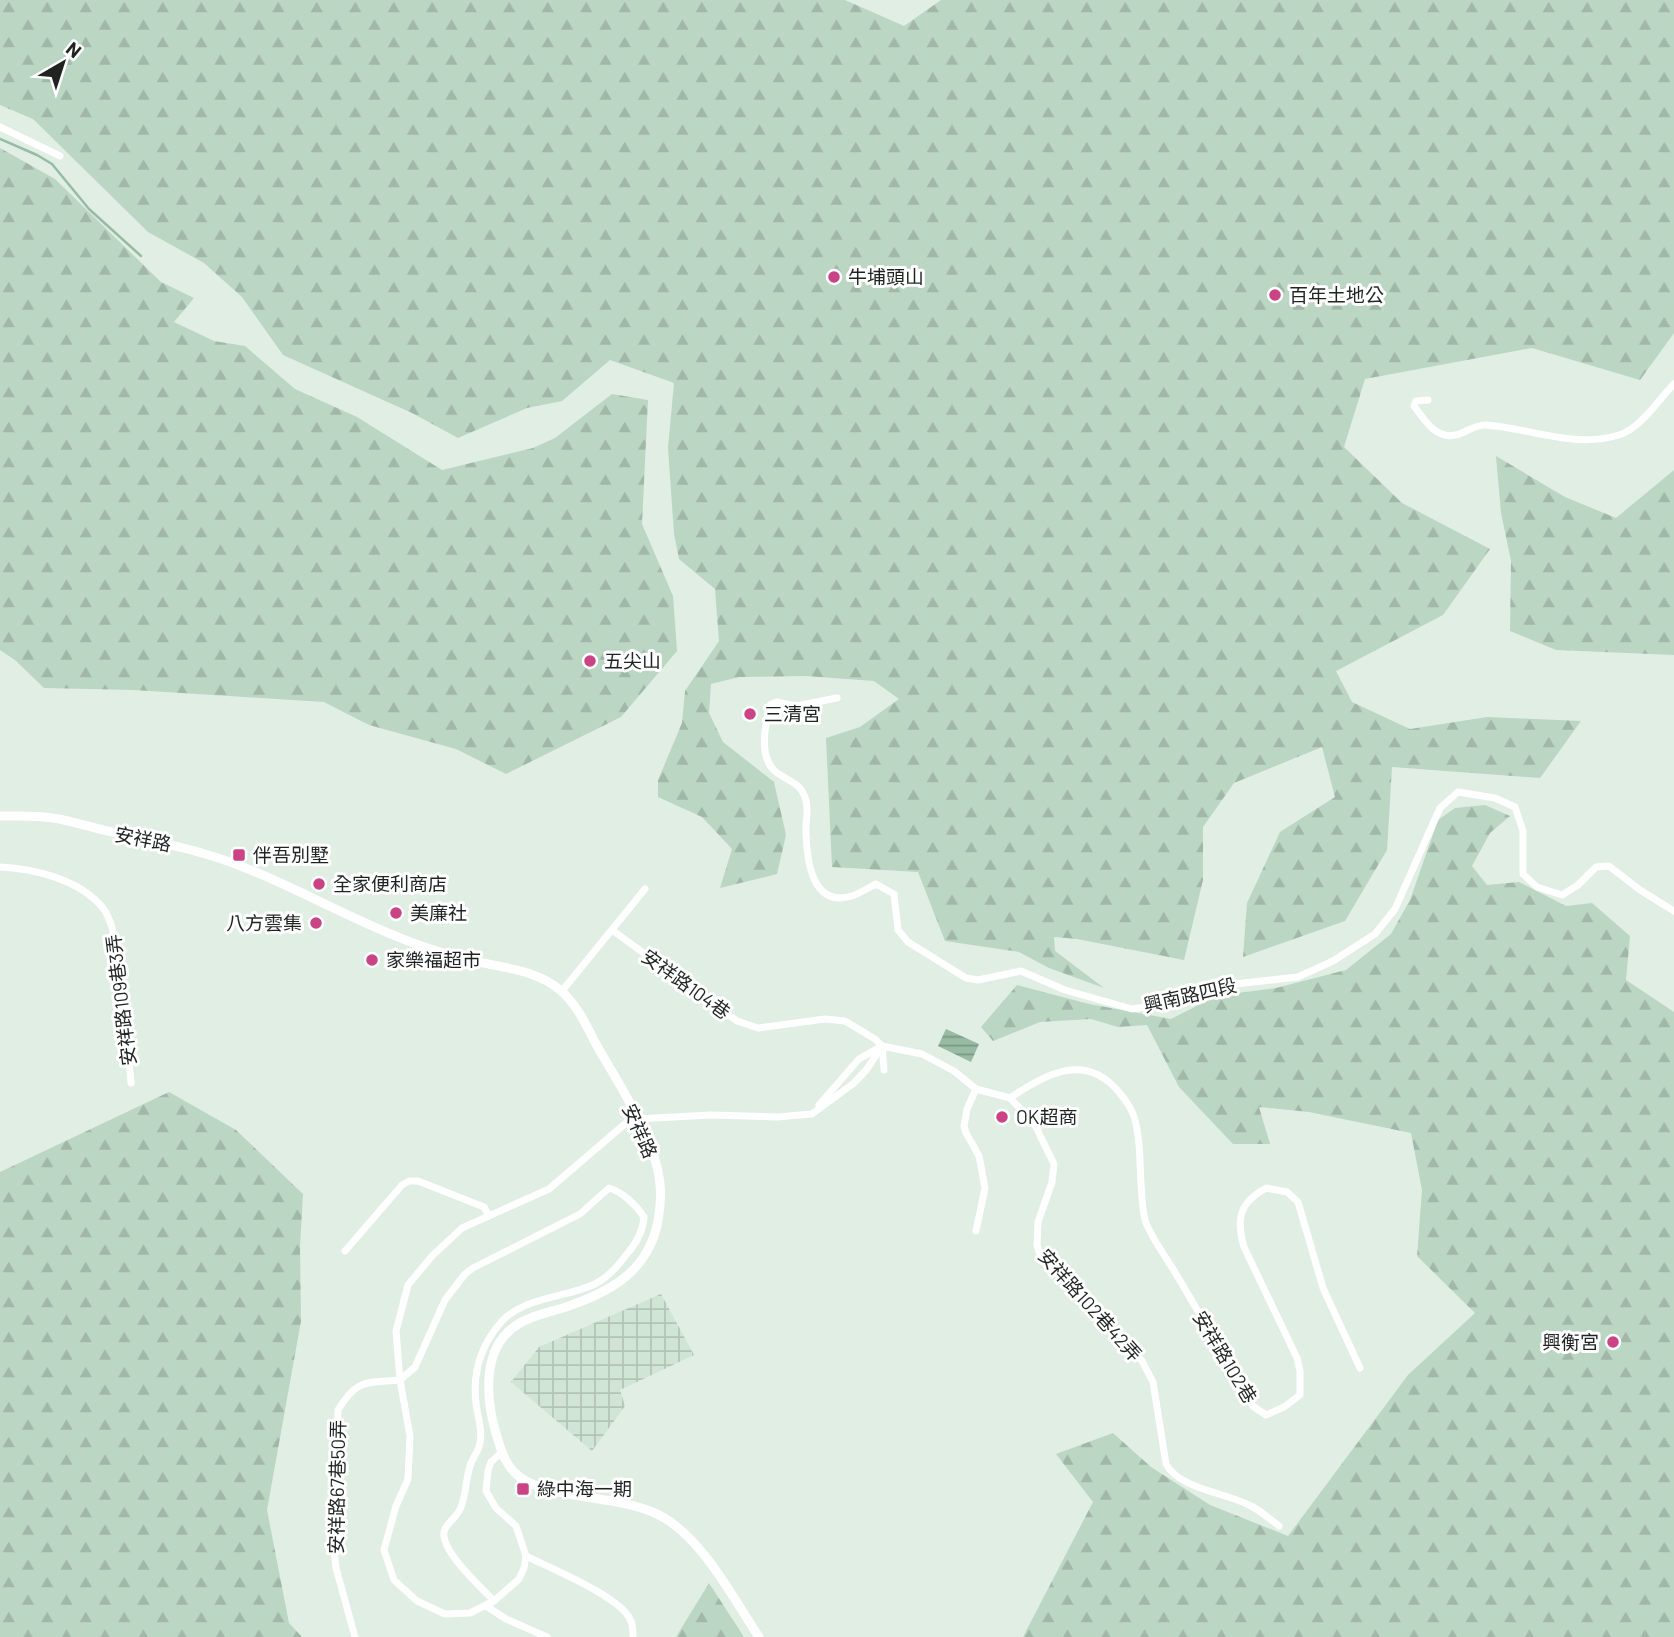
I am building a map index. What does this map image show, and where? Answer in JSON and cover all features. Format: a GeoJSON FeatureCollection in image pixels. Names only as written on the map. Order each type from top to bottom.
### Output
{"type":"FeatureCollection","features":[{"type":"Feature","properties":{"kind":"street"},"geometry":{"type":"LineString","coordinates":[[0,127],[60,156]]}},
{"type":"Feature","properties":{"kind":"street"},"geometry":{"type":"LineString","coordinates":[[1428,400],[1416,401],[1414,406],[1433,430],[1446,436],[1461,433],[1480,424],[1570,440],[1600,439],[1622,434],[1639,422],[1674,384]]}},
{"type":"Feature","properties":{"kind":"street","name":"興南路四段"},"geometry":{"type":"LineString","coordinates":[[837,698],[796,706],[777,702],[770,705],[768,714],[766,758],[775,771],[800,786],[807,802],[806,833],[814,883],[823,892],[839,897],[851,896],[876,884],[894,894],[898,930],[908,942],[966,978],[978,980],[1021,971],[1065,990],[1132,1009],[1159,1005],[1179,996],[1217,986],[1298,976],[1333,961],[1375,934],[1395,909],[1440,808],[1458,792],[1495,798],[1515,807],[1524,831],[1523,874],[1537,887],[1562,895],[1578,885],[1596,867],[1609,866],[1674,911]]}},
{"type":"Feature","properties":{"kind":"street","name":"安祥路"},"geometry":{"type":"LineString","coordinates":[[0,816],[58,818],[83,826],[196,849],[246,867],[371,926],[407,940],[469,960],[532,974],[562,991],[581,1017],[649,1144],[660,1184],[658,1222],[649,1248],[628,1275],[604,1293],[518,1324],[499,1343],[492,1355],[488,1390],[490,1413],[502,1452],[510,1466],[525,1482],[541,1488],[630,1504],[659,1515],[678,1527],[701,1553],[759,1637]]}},
{"type":"Feature","properties":{"kind":"street","name":"安祥路109巷3弄"},"geometry":{"type":"LineString","coordinates":[[0,867],[45,874],[73,885],[103,908],[117,938],[131,1083]]}},
{"type":"Feature","properties":{"kind":"street"},"geometry":{"type":"LineString","coordinates":[[562,991],[645,889]]}},
{"type":"Feature","properties":{"kind":"street","name":"安祥路104巷"},"geometry":{"type":"LineString","coordinates":[[612,930],[737,1021],[758,1028],[825,1018],[845,1021],[882,1046]]}},
{"type":"Feature","properties":{"kind":"street"},"geometry":{"type":"LineString","coordinates":[[882,1046],[884,1070]]}},
{"type":"Feature","properties":{"kind":"street"},"geometry":{"type":"LineString","coordinates":[[502,1452],[491,1462],[486,1491],[496,1508],[516,1526],[526,1556],[519,1579],[494,1601],[470,1614],[445,1614],[416,1601],[394,1580],[384,1550],[396,1506],[408,1479],[410,1436],[400,1380],[396,1331],[408,1285],[432,1256],[462,1228],[550,1189],[626,1123],[636,1119],[711,1115],[777,1117],[812,1114],[854,1083],[882,1046]]}},
{"type":"Feature","properties":{"kind":"street"},"geometry":{"type":"LineString","coordinates":[[812,1114],[834,1085],[859,1059],[882,1046],[922,1054],[954,1071],[976,1089],[1010,1098]]}},
{"type":"Feature","properties":{"kind":"street","name":"安祥路102巷"},"geometry":{"type":"LineString","coordinates":[[1010,1098],[1054,1074],[1079,1069],[1105,1076],[1132,1108],[1138,1140],[1145,1220],[1241,1390],[1254,1408],[1266,1415],[1284,1407],[1300,1395],[1301,1384],[1297,1357],[1244,1247],[1240,1232],[1241,1211],[1251,1196],[1266,1188],[1287,1192],[1297,1202],[1324,1289],[1360,1368]]}},
{"type":"Feature","properties":{"kind":"street"},"geometry":{"type":"LineString","coordinates":[[976,1089],[967,1109],[964,1126],[965,1133],[979,1156],[985,1188],[976,1231]]}},
{"type":"Feature","properties":{"kind":"street","name":"安祥路102巷42弄"},"geometry":{"type":"LineString","coordinates":[[1010,1098],[1034,1123],[1054,1164],[1052,1182],[1038,1222],[1039,1252],[1068,1286],[1142,1361],[1153,1382],[1166,1464],[1170,1471],[1193,1485],[1251,1506],[1279,1526]]}},
{"type":"Feature","properties":{"kind":"street"},"geometry":{"type":"LineString","coordinates":[[345,1251],[402,1185],[409,1181],[418,1181],[484,1208],[489,1216]]}},
{"type":"Feature","properties":{"kind":"street"},"geometry":{"type":"LineString","coordinates":[[400,1380],[415,1367],[445,1300],[473,1268],[571,1219],[609,1188],[614,1189],[640,1211],[643,1217],[640,1234],[631,1250],[608,1275],[595,1284],[523,1306],[504,1319],[485,1345],[478,1360],[474,1386],[481,1434],[479,1447],[470,1464],[461,1508],[444,1530],[444,1538],[448,1549],[459,1563],[494,1601]]}},
{"type":"Feature","properties":{"kind":"street","name":"安祥路67巷50弄"},"geometry":{"type":"LineString","coordinates":[[355,1637],[336,1568],[333,1541],[338,1410],[348,1393],[362,1383],[400,1380]]}},
{"type":"Feature","properties":{"kind":"street"},"geometry":{"type":"LineString","coordinates":[[526,1556],[608,1597],[623,1609],[631,1620],[633,1637]]}},
{"type":"Feature","properties":{"kind":"street"},"geometry":{"type":"LineString","coordinates":[[486,1606],[506,1619],[547,1637]]}},
{"type":"Feature","properties":{"kind":"shaded area"},"geometry":{"type":"Polygon","coordinates":[[[946,1029],[979,1044],[971,1062],[938,1046],[946,1029]]]}},
{"type":"Feature","properties":{"kind":"shaded area"},"geometry":{"type":"Polygon","coordinates":[[[661,1294],[694,1355],[620,1390],[625,1406],[592,1451],[511,1382],[539,1347],[661,1294]]]}},
{"type":"Feature","properties":{"kind":"green space"},"geometry":{"type":"Polygon","coordinates":[[[0,0],[845,0],[904,26],[941,0],[1674,0],[1674,333],[1640,380],[1532,348],[1365,379],[1344,447],[1402,503],[1490,549],[1443,615],[1336,671],[1352,702],[1410,729],[1487,717],[1581,721],[1540,778],[1392,767],[1387,850],[1345,921],[1243,957],[1247,903],[1280,832],[1335,797],[1322,747],[1234,783],[1203,827],[1203,880],[1184,960],[1054,937],[1055,951],[1104,988],[1049,968],[1019,952],[945,941],[918,872],[832,867],[826,738],[860,727],[899,699],[874,681],[806,676],[739,677],[711,684],[709,713],[723,742],[774,782],[786,835],[777,874],[720,888],[732,849],[702,817],[658,797],[658,780],[682,723],[685,691],[719,641],[715,589],[679,559],[674,534],[668,448],[674,383],[610,360],[562,401],[527,408],[458,438],[412,413],[283,355],[242,297],[204,263],[148,232],[33,119],[0,105],[0,0]]]}},
{"type":"Feature","properties":{"kind":"green space"},"geometry":{"type":"Polygon","coordinates":[[[0,148],[55,179],[161,282],[194,298],[174,322],[214,341],[245,346],[295,389],[357,417],[442,470],[533,448],[555,438],[612,394],[648,400],[642,524],[673,596],[677,651],[621,717],[506,774],[456,749],[369,725],[324,702],[134,690],[44,688],[15,660],[0,650],[0,148]]]}},
{"type":"Feature","properties":{"kind":"green space"},"geometry":{"type":"Polygon","coordinates":[[[1496,456],[1565,497],[1616,518],[1674,470],[1674,655],[1556,650],[1510,631],[1511,561],[1501,513],[1496,456]]]}},
{"type":"Feature","properties":{"kind":"green space"},"geometry":{"type":"Polygon","coordinates":[[[1485,805],[1510,816],[1490,833],[1472,866],[1487,885],[1519,882],[1566,906],[1592,903],[1630,936],[1626,980],[1674,1012],[1674,1637],[1023,1637],[1093,1502],[1056,1454],[1113,1433],[1151,1467],[1210,1505],[1288,1536],[1408,1375],[1475,1313],[1417,1256],[1422,1190],[1411,1133],[1309,1112],[1259,1107],[1270,1144],[1233,1144],[1179,1087],[1147,1025],[1118,1027],[1091,1019],[1040,1022],[993,1041],[981,1027],[1017,985],[1089,1004],[1171,1019],[1216,996],[1276,988],[1346,970],[1391,934],[1410,900],[1438,820],[1455,808],[1485,805]]]}},
{"type":"Feature","properties":{"kind":"green space"},"geometry":{"type":"Polygon","coordinates":[[[169,1092],[236,1130],[303,1194],[300,1247],[301,1321],[267,1510],[289,1623],[302,1637],[0,1637],[0,1172],[169,1092]]]}},
{"type":"Feature","properties":{"kind":"green space"},"geometry":{"type":"Polygon","coordinates":[[[709,1583],[744,1637],[676,1637],[709,1583]]]}},
{"type":"Feature","properties":{"kind":"waterway"},"geometry":{"type":"LineString","coordinates":[[0,139],[52,164],[89,209],[141,256]]}},
{"type":"Feature","properties":{"kind":"place","name":"牛埔頭山"},"geometry":{"type":"Point","coordinates":[834,277]}},
{"type":"Feature","properties":{"kind":"place","name":"百年土地公"},"geometry":{"type":"Point","coordinates":[1275,295]}},
{"type":"Feature","properties":{"kind":"place","name":"五尖山"},"geometry":{"type":"Point","coordinates":[590,661]}},
{"type":"Feature","properties":{"kind":"place","name":"三清宮"},"geometry":{"type":"Point","coordinates":[750,714]}},
{"type":"Feature","properties":{"kind":"place","name":"伴吾別墅"},"geometry":{"type":"Point","coordinates":[239,855]}},
{"type":"Feature","properties":{"kind":"place","name":"全家便利商店"},"geometry":{"type":"Point","coordinates":[319,884]}},
{"type":"Feature","properties":{"kind":"place","name":"美廉社"},"geometry":{"type":"Point","coordinates":[396,913]}},
{"type":"Feature","properties":{"kind":"place","name":"八方雲集"},"geometry":{"type":"Point","coordinates":[316,923]}},
{"type":"Feature","properties":{"kind":"place","name":"家樂福超市"},"geometry":{"type":"Point","coordinates":[372,960]}},
{"type":"Feature","properties":{"kind":"place","name":"OK超商"},"geometry":{"type":"Point","coordinates":[1002,1117]}},
{"type":"Feature","properties":{"kind":"place","name":"興衡宮"},"geometry":{"type":"Point","coordinates":[1613,1342]}},
{"type":"Feature","properties":{"kind":"place","name":"綠中海一期"},"geometry":{"type":"Point","coordinates":[523,1489]}}]}
